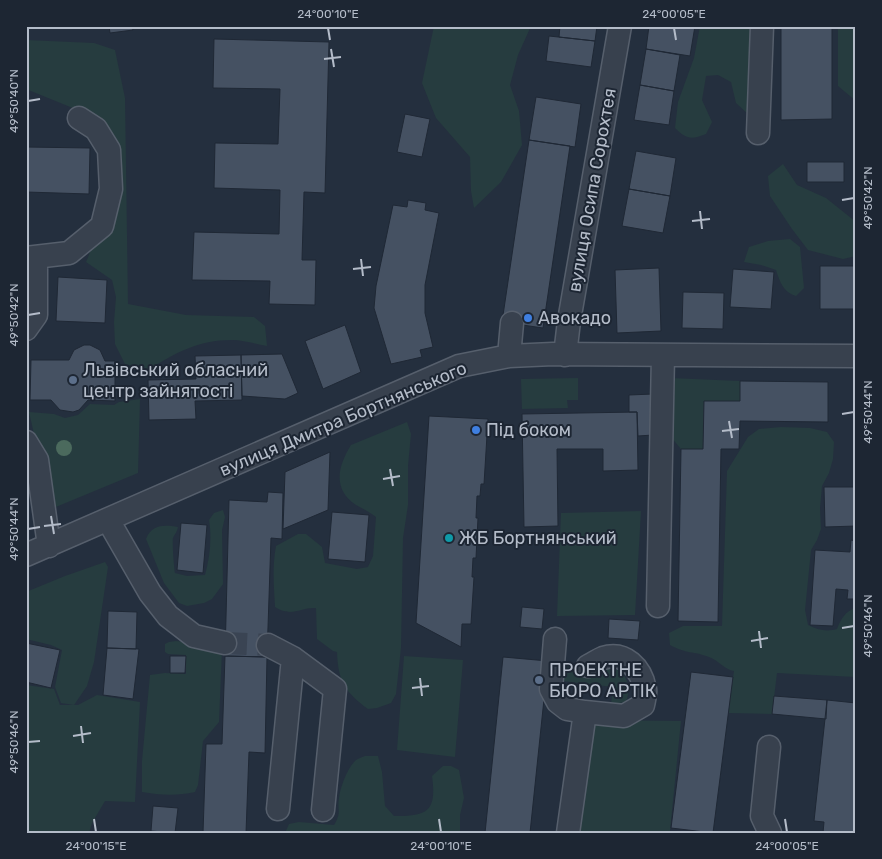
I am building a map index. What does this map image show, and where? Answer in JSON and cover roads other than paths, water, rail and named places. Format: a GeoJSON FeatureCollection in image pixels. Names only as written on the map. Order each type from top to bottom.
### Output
{"type":"FeatureCollection","features":[{"type":"Feature","properties":{"kind":"street","name":"вулиця Осипа Сорохтея"},"geometry":{"type":"LineString","coordinates":[[565,355],[620,26]]}},
{"type":"Feature","properties":{"kind":"street"},"geometry":{"type":"LineString","coordinates":[[758,133],[762,26]]}},
{"type":"Feature","properties":{"kind":"street"},"geometry":{"type":"LineString","coordinates":[[26,329],[36,315],[31,258],[69,253],[102,226],[111,189],[109,150],[96,129],[79,118]]}},
{"type":"Feature","properties":{"kind":"street"},"geometry":{"type":"LineString","coordinates":[[509,356],[512,323]]}},
{"type":"Feature","properties":{"kind":"street"},"geometry":{"type":"LineString","coordinates":[[658,606],[662,355]]}},
{"type":"Feature","properties":{"kind":"street","name":"вулиця Дмитра Бортнянського"},"geometry":{"type":"LineString","coordinates":[[26,555],[459,366],[509,356],[856,356]]}},
{"type":"Feature","properties":{"kind":"street"},"geometry":{"type":"LineString","coordinates":[[26,442],[37,460],[48,546]]}},
{"type":"Feature","properties":{"kind":"street"},"geometry":{"type":"LineString","coordinates":[[108,520],[150,594],[168,616],[194,636],[225,643]]}},
{"type":"Feature","properties":{"kind":"street"},"geometry":{"type":"LineString","coordinates":[[555,639],[551,690],[558,702],[567,709],[624,716],[643,705],[645,691],[641,674],[632,663],[619,656],[603,658],[588,666]]}},
{"type":"Feature","properties":{"kind":"street"},"geometry":{"type":"LineString","coordinates":[[268,645],[293,658],[335,689],[323,810]]}},
{"type":"Feature","properties":{"kind":"street"},"geometry":{"type":"LineString","coordinates":[[278,809],[293,658]]}},
{"type":"Feature","properties":{"kind":"street"},"geometry":{"type":"LineString","coordinates":[[568,833],[585,712]]}},
{"type":"Feature","properties":{"kind":"street"},"geometry":{"type":"LineString","coordinates":[[769,747],[762,816],[770,833]]}},
{"type":"Feature","properties":{"kind":"tunnel"},"geometry":{"type":"LineString","coordinates":[[225,643],[268,645]]}},
{"type":"Feature","properties":{"kind":"place","name":"Авокадо"},"geometry":{"type":"Point","coordinates":[528,318]}},
{"type":"Feature","properties":{"kind":"place","name":"Львівський обласний центр зайнятості"},"geometry":{"type":"Point","coordinates":[73,380]}},
{"type":"Feature","properties":{"kind":"place","name":"Під боком"},"geometry":{"type":"Point","coordinates":[476,430]}},
{"type":"Feature","properties":{"kind":"place","name":"ЖБ Бортнянський"},"geometry":{"type":"Point","coordinates":[449,538]}},
{"type":"Feature","properties":{"kind":"place","name":"ПРОЕКТНЕ БЮРО АРТІК"},"geometry":{"type":"Point","coordinates":[539,680]}}]}
